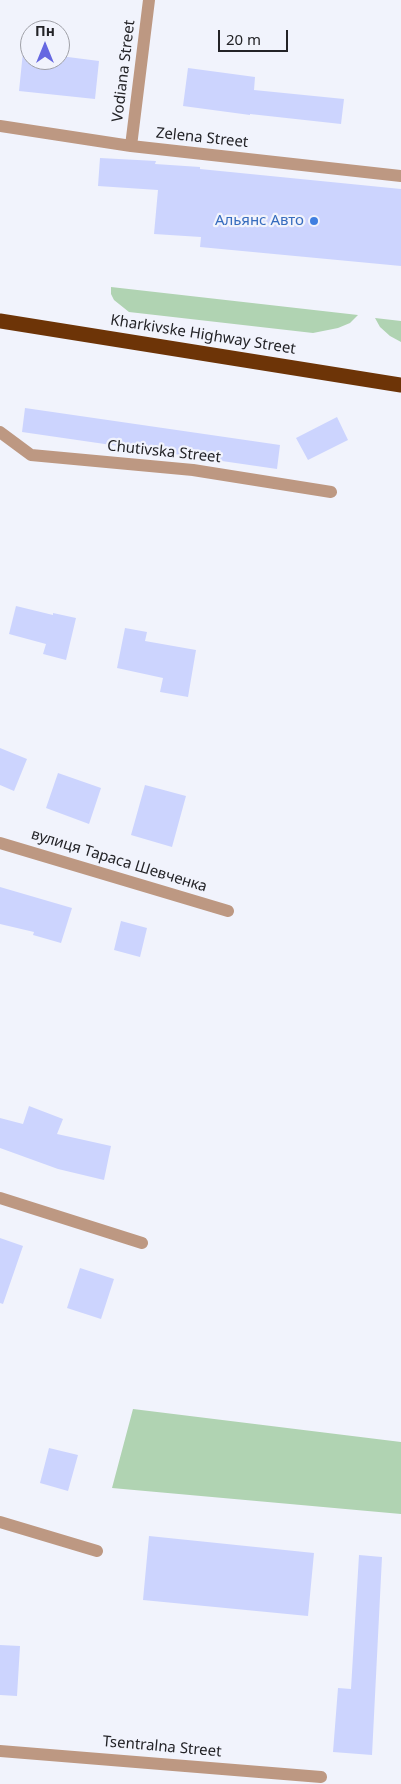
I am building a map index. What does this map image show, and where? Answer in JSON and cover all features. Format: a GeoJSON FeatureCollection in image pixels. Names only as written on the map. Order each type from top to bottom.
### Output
{"type":"FeatureCollection","features":[{"type":"Feature","properties":{"kind":"highway","name":"Kharkivske Highway Street"},"geometry":{"type":"LineString","coordinates":[[0,321],[401,385]]}},
{"type":"Feature","properties":{"kind":"street","name":"Vodiana Street"},"geometry":{"type":"LineString","coordinates":[[131,146],[149,0]]}},
{"type":"Feature","properties":{"kind":"street","name":"Zelena Street"},"geometry":{"type":"LineString","coordinates":[[0,126],[131,146],[401,176]]}},
{"type":"Feature","properties":{"kind":"street","name":"Chutivska Street"},"geometry":{"type":"LineString","coordinates":[[0,432],[31,455],[193,470],[331,492]]}},
{"type":"Feature","properties":{"kind":"street","name":"вулиця Тараса Шевченка"},"geometry":{"type":"LineString","coordinates":[[0,843],[228,911]]}},
{"type":"Feature","properties":{"kind":"street"},"geometry":{"type":"LineString","coordinates":[[0,1198],[142,1243]]}},
{"type":"Feature","properties":{"kind":"street"},"geometry":{"type":"LineString","coordinates":[[0,1522],[97,1551]]}},
{"type":"Feature","properties":{"kind":"street","name":"Tsentralna Street"},"geometry":{"type":"LineString","coordinates":[[0,1750],[321,1777]]}},
{"type":"Feature","properties":{"kind":"green space"},"geometry":{"type":"Polygon","coordinates":[[[111,287],[358,315],[350,323],[338,328],[313,333],[129,312],[114,300],[111,294],[111,287]]]}},
{"type":"Feature","properties":{"kind":"green space"},"geometry":{"type":"Polygon","coordinates":[[[375,318],[401,321],[401,342],[390,336],[380,327],[375,318]]]}},
{"type":"Feature","properties":{"kind":"green space"},"geometry":{"type":"Polygon","coordinates":[[[133,1409],[401,1442],[401,1514],[112,1488],[133,1409]]]}},
{"type":"Feature","properties":{"kind":"building"},"geometry":{"type":"Polygon","coordinates":[[[70,57],[99,61],[95,99],[19,91],[21,70],[70,70],[70,57]]]}},
{"type":"Feature","properties":{"kind":"building"},"geometry":{"type":"Polygon","coordinates":[[[188,68],[255,77],[254,90],[344,99],[341,124],[183,106],[188,68]]]}},
{"type":"Feature","properties":{"kind":"building"},"geometry":{"type":"Polygon","coordinates":[[[100,158],[156,161],[155,164],[200,167],[200,169],[401,189],[401,266],[200,247],[201,237],[154,234],[158,190],[98,186],[100,158]]]}},
{"type":"Feature","properties":{"kind":"building"},"geometry":{"type":"Polygon","coordinates":[[[25,408],[280,445],[277,469],[22,432],[25,408]]]}},
{"type":"Feature","properties":{"kind":"building"},"geometry":{"type":"Polygon","coordinates":[[[337,417],[348,440],[308,460],[296,438],[337,417]]]}},
{"type":"Feature","properties":{"kind":"building"},"geometry":{"type":"Polygon","coordinates":[[[16,606],[53,615],[53,613],[76,618],[66,660],[43,654],[46,644],[9,634],[16,606]]]}},
{"type":"Feature","properties":{"kind":"building"},"geometry":{"type":"Polygon","coordinates":[[[125,628],[147,632],[145,641],[196,650],[188,697],[160,692],[163,678],[117,668],[125,628]]]}},
{"type":"Feature","properties":{"kind":"building"},"geometry":{"type":"Polygon","coordinates":[[[0,748],[27,759],[14,791],[0,785],[0,748]]]}},
{"type":"Feature","properties":{"kind":"building"},"geometry":{"type":"Polygon","coordinates":[[[58,773],[101,788],[89,824],[46,808],[58,773]]]}},
{"type":"Feature","properties":{"kind":"building"},"geometry":{"type":"Polygon","coordinates":[[[145,785],[186,796],[172,847],[131,835],[145,785]]]}},
{"type":"Feature","properties":{"kind":"building"},"geometry":{"type":"Polygon","coordinates":[[[0,887],[72,908],[61,943],[33,935],[34,932],[0,924],[0,887]]]}},
{"type":"Feature","properties":{"kind":"building"},"geometry":{"type":"Polygon","coordinates":[[[121,921],[147,928],[140,957],[114,950],[121,921]]]}},
{"type":"Feature","properties":{"kind":"building"},"geometry":{"type":"Polygon","coordinates":[[[29,1106],[63,1119],[57,1134],[111,1146],[104,1180],[58,1169],[0,1148],[0,1118],[23,1124],[29,1106]]]}},
{"type":"Feature","properties":{"kind":"building"},"geometry":{"type":"Polygon","coordinates":[[[0,1238],[23,1246],[3,1304],[0,1303],[0,1238]]]}},
{"type":"Feature","properties":{"kind":"building"},"geometry":{"type":"Polygon","coordinates":[[[80,1268],[114,1279],[101,1319],[67,1308],[80,1268]]]}},
{"type":"Feature","properties":{"kind":"building"},"geometry":{"type":"Polygon","coordinates":[[[49,1448],[78,1455],[68,1491],[40,1483],[49,1448]]]}},
{"type":"Feature","properties":{"kind":"building"},"geometry":{"type":"Polygon","coordinates":[[[149,1536],[314,1553],[308,1616],[143,1600],[149,1536]]]}},
{"type":"Feature","properties":{"kind":"building"},"geometry":{"type":"Polygon","coordinates":[[[359,1555],[382,1557],[372,1755],[333,1752],[338,1688],[351,1689],[359,1555]]]}},
{"type":"Feature","properties":{"kind":"building"},"geometry":{"type":"Polygon","coordinates":[[[0,1645],[20,1646],[17,1696],[0,1695],[0,1645]]]}},
{"type":"Feature","properties":{"kind":"place","name":"Альянс Авто"},"geometry":{"type":"Point","coordinates":[314,221]}}]}
